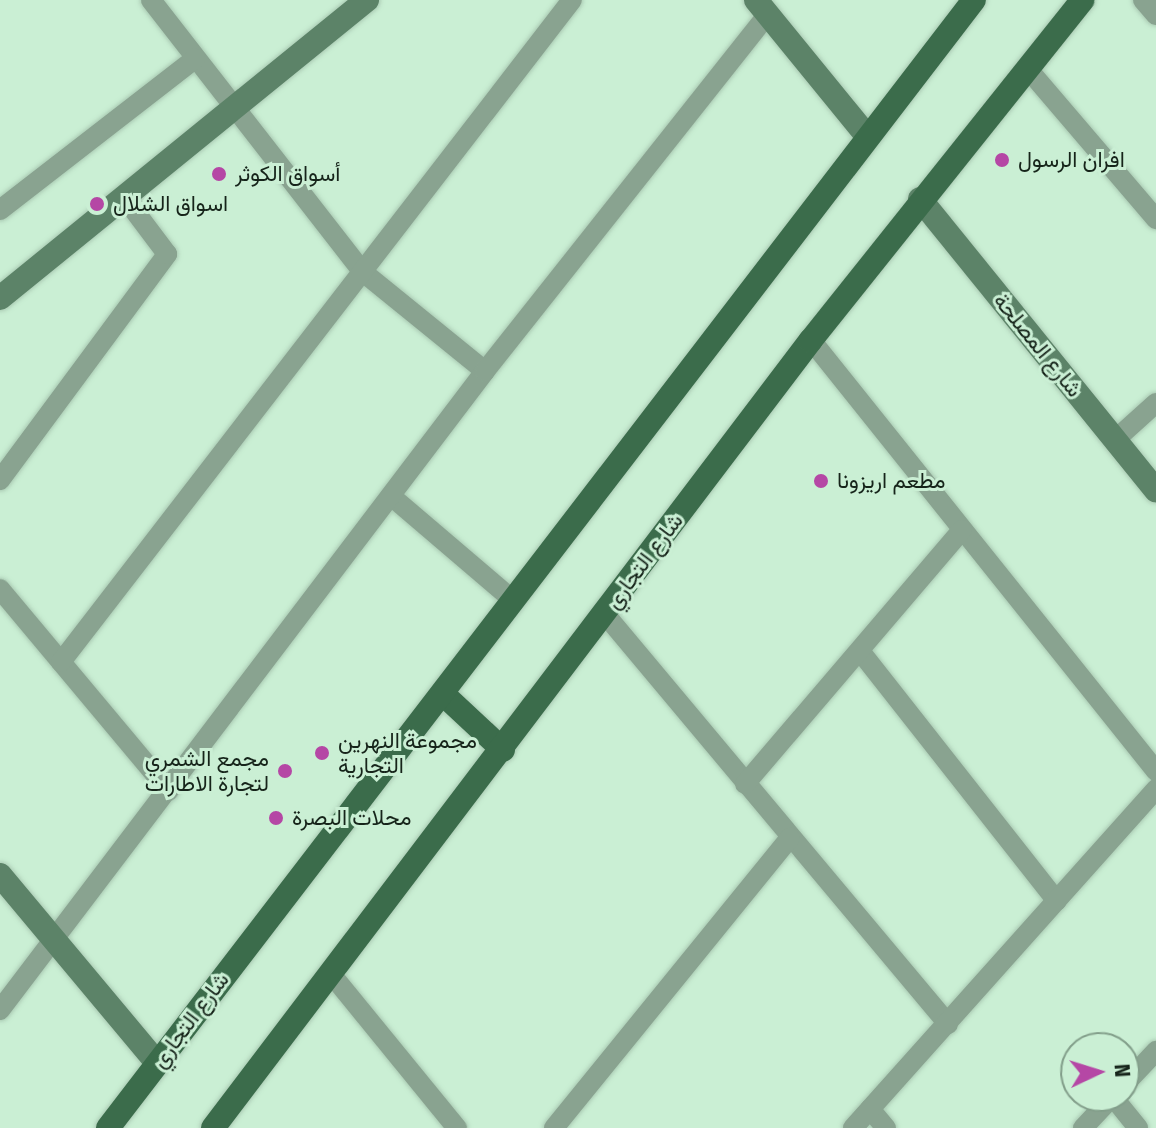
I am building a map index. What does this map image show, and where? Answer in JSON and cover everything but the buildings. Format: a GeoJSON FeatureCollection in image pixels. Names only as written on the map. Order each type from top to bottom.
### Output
{"type":"FeatureCollection","features":[{"type":"Feature","properties":{"kind":"main road","name":"شارع التجاري"},"geometry":{"type":"LineString","coordinates":[[213,1128],[503,750],[811,340],[920,199],[1082,0]]}},
{"type":"Feature","properties":{"kind":"main road","name":"شارع التجاري"},"geometry":{"type":"LineString","coordinates":[[108,1128],[443,694],[968,3]]}},
{"type":"Feature","properties":{"kind":"main road"},"geometry":{"type":"LineString","coordinates":[[443,694],[503,750]]}},
{"type":"Feature","properties":{"kind":"street"},"geometry":{"type":"LineString","coordinates":[[151,0],[363,272],[485,371]]}},
{"type":"Feature","properties":{"kind":"street"},"geometry":{"type":"LineString","coordinates":[[0,298],[367,0]]}},
{"type":"Feature","properties":{"kind":"street"},"geometry":{"type":"LineString","coordinates":[[61,662],[572,0]]}},
{"type":"Feature","properties":{"kind":"street"},"geometry":{"type":"LineString","coordinates":[[1143,0],[1156,15]]}},
{"type":"Feature","properties":{"kind":"street"},"geometry":{"type":"LineString","coordinates":[[0,1010],[762,7],[867,136]]}},
{"type":"Feature","properties":{"kind":"street"},"geometry":{"type":"LineString","coordinates":[[0,210],[195,59]]}},
{"type":"Feature","properties":{"kind":"street"},"geometry":{"type":"LineString","coordinates":[[1027,68],[1156,219]]}},
{"type":"Feature","properties":{"kind":"street"},"geometry":{"type":"LineString","coordinates":[[0,480],[167,254],[124,197]]}},
{"type":"Feature","properties":{"kind":"street","name":"شارع المصلحة"},"geometry":{"type":"LineString","coordinates":[[920,199],[1156,490]]}},
{"type":"Feature","properties":{"kind":"street"},"geometry":{"type":"LineString","coordinates":[[811,340],[1156,771]]}},
{"type":"Feature","properties":{"kind":"street"},"geometry":{"type":"LineString","coordinates":[[1115,440],[1156,403]]}},
{"type":"Feature","properties":{"kind":"street"},"geometry":{"type":"LineString","coordinates":[[391,496],[514,601]]}},
{"type":"Feature","properties":{"kind":"street"},"geometry":{"type":"LineString","coordinates":[[745,784],[962,530]]}},
{"type":"Feature","properties":{"kind":"street"},"geometry":{"type":"LineString","coordinates":[[0,589],[169,791]]}},
{"type":"Feature","properties":{"kind":"street"},"geometry":{"type":"LineString","coordinates":[[604,613],[948,1024]]}},
{"type":"Feature","properties":{"kind":"street"},"geometry":{"type":"LineString","coordinates":[[860,651],[1057,901]]}},
{"type":"Feature","properties":{"kind":"street"},"geometry":{"type":"LineString","coordinates":[[853,1128],[1156,789]]}},
{"type":"Feature","properties":{"kind":"street"},"geometry":{"type":"LineString","coordinates":[[554,1128],[790,838]]}},
{"type":"Feature","properties":{"kind":"street"},"geometry":{"type":"LineString","coordinates":[[0,875],[157,1063]]}},
{"type":"Feature","properties":{"kind":"street"},"geometry":{"type":"LineString","coordinates":[[332,975],[457,1128]]}},
{"type":"Feature","properties":{"kind":"street"},"geometry":{"type":"LineString","coordinates":[[1140,1068],[1156,1051]]}},
{"type":"Feature","properties":{"kind":"street"},"geometry":{"type":"LineString","coordinates":[[870,1109],[886,1128]]}},
{"type":"Feature","properties":{"kind":"street"},"geometry":{"type":"LineString","coordinates":[[1083,1128],[1098,1112]]}},
{"type":"Feature","properties":{"kind":"street"},"geometry":{"type":"LineString","coordinates":[[1126,1112],[1138,1128]]}},
{"type":"Feature","properties":{"kind":"place","name":"افران الرسول"},"geometry":{"type":"Point","coordinates":[1002,160]}},
{"type":"Feature","properties":{"kind":"place","name":"أسواق الكوثر"},"geometry":{"type":"Point","coordinates":[219,174]}},
{"type":"Feature","properties":{"kind":"place","name":"اسواق الشلال"},"geometry":{"type":"Point","coordinates":[97,204]}},
{"type":"Feature","properties":{"kind":"place","name":"مطعم اريزونا"},"geometry":{"type":"Point","coordinates":[821,481]}},
{"type":"Feature","properties":{"kind":"place","name":"مجموعة النهرين التجارية"},"geometry":{"type":"Point","coordinates":[322,753]}},
{"type":"Feature","properties":{"kind":"place","name":"مجمع الشمري لتجارة الاطارات"},"geometry":{"type":"Point","coordinates":[285,771]}},
{"type":"Feature","properties":{"kind":"place","name":"محلات البصرة"},"geometry":{"type":"Point","coordinates":[276,818]}}]}
